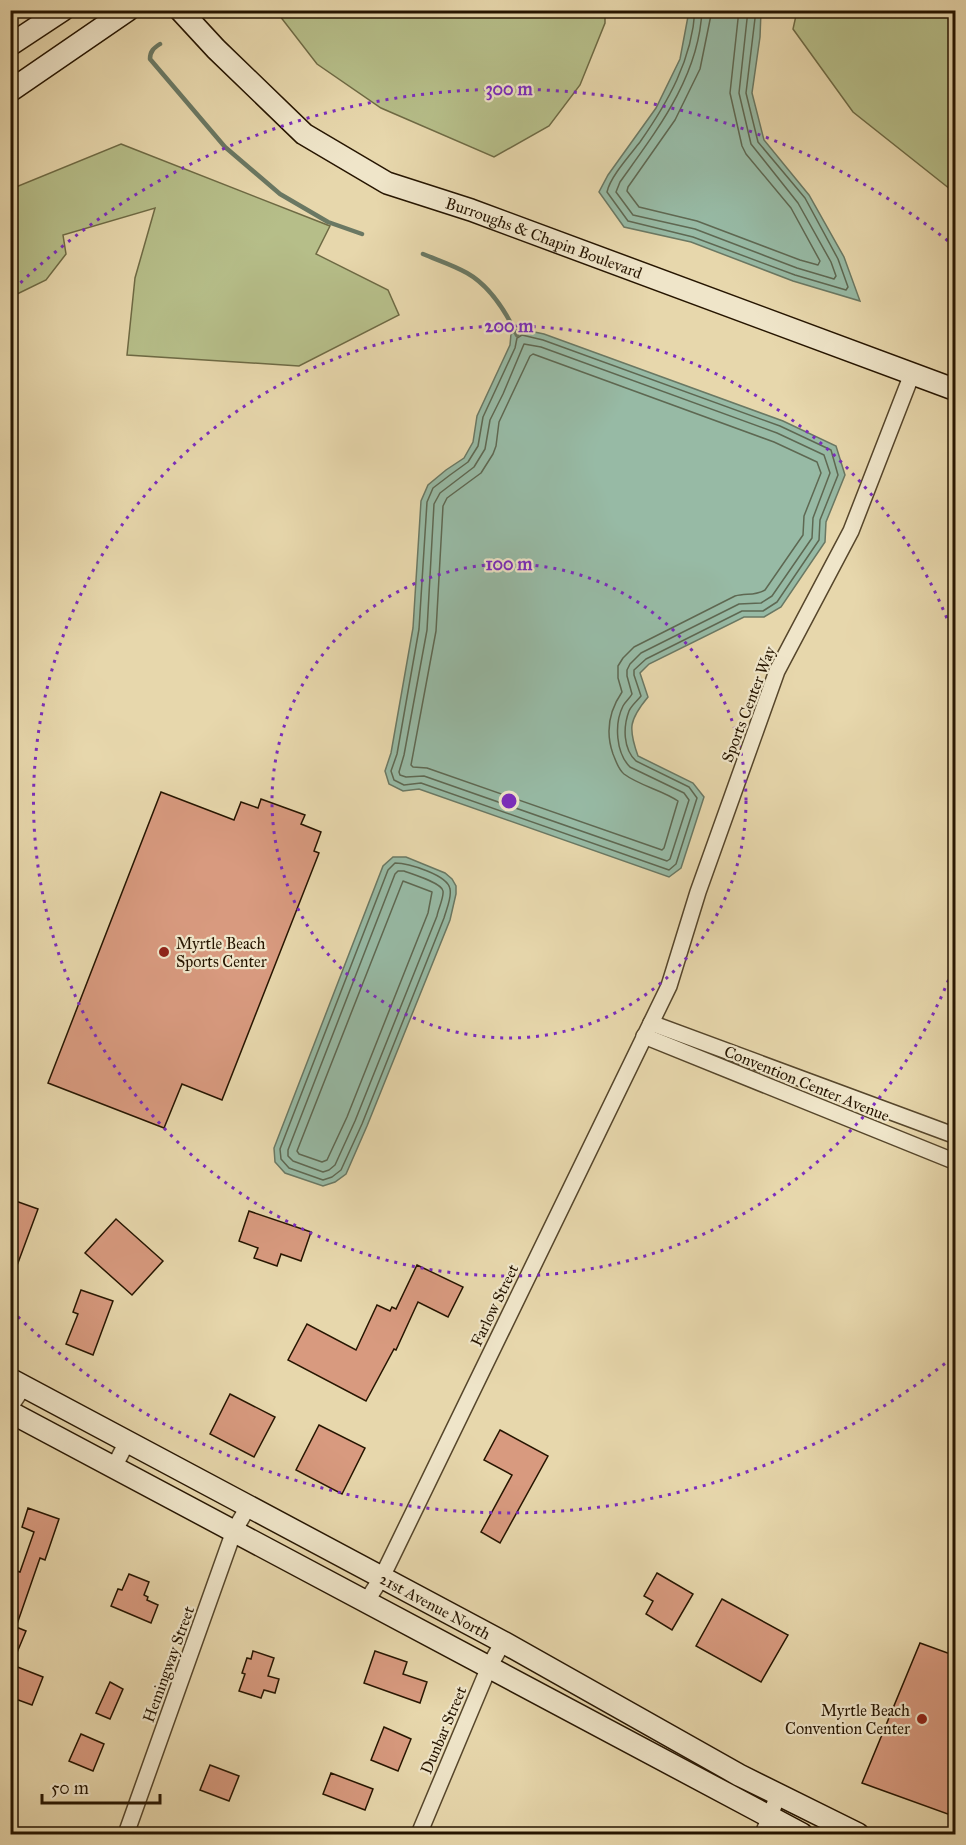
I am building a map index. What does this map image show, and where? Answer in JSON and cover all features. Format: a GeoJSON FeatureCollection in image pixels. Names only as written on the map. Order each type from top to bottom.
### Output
{"type":"FeatureCollection","features":[{"type":"Feature","properties":{"kind":"main road"},"geometry":{"type":"LineString","coordinates":[[10,45],[63,10]]}},
{"type":"Feature","properties":{"kind":"main road"},"geometry":{"type":"LineString","coordinates":[[10,91],[128,10]]}},
{"type":"Feature","properties":{"kind":"main road","name":"Burroughs & Chapin Boulevard"},"geometry":{"type":"LineString","coordinates":[[180,10],[216,49],[304,134],[387,183],[471,210],[956,390]]}},
{"type":"Feature","properties":{"kind":"main road","name":"21st Avenue North"},"geometry":{"type":"LineString","coordinates":[[17,1383],[503,1642],[739,1776],[858,1834]]}},
{"type":"Feature","properties":{"kind":"main road","name":"21st Avenue North"},"geometry":{"type":"LineString","coordinates":[[10,1412],[489,1667],[766,1826],[802,1834]]}},
{"type":"Feature","properties":{"kind":"street","name":"Sports Center Way"},"geometry":{"type":"LineString","coordinates":[[648,1029],[669,986],[698,892],[777,671],[851,531],[912,374]]}},
{"type":"Feature","properties":{"kind":"street","name":"Convention Center Avenue"},"geometry":{"type":"LineString","coordinates":[[648,1029],[956,1136]]}},
{"type":"Feature","properties":{"kind":"street","name":"Convention Center Avenue"},"geometry":{"type":"LineString","coordinates":[[648,1029],[956,1162]]}},
{"type":"Feature","properties":{"kind":"street","name":"Farlow Street"},"geometry":{"type":"LineString","coordinates":[[366,1602],[382,1578],[648,1029]]}},
{"type":"Feature","properties":{"kind":"street"},"geometry":{"type":"LineString","coordinates":[[10,1407],[17,1383]]}},
{"type":"Feature","properties":{"kind":"street"},"geometry":{"type":"LineString","coordinates":[[114,1467],[127,1442]]}},
{"type":"Feature","properties":{"kind":"street","name":"Hemingway Street"},"geometry":{"type":"LineString","coordinates":[[126,1834],[234,1531],[248,1507]]}},
{"type":"Feature","properties":{"kind":"street","name":"Dunbar Street"},"geometry":{"type":"LineString","coordinates":[[419,1834],[489,1667],[503,1642]]}},
{"type":"Feature","properties":{"kind":"street"},"geometry":{"type":"LineString","coordinates":[[766,1826],[778,1794]]}},
{"type":"Feature","properties":{"kind":"shaded area"},"geometry":{"type":"Polygon","coordinates":[[[605,10],[605,23],[580,85],[549,126],[494,157],[381,108],[317,64],[276,11],[605,10]]]}},
{"type":"Feature","properties":{"kind":"shaded area"},"geometry":{"type":"Polygon","coordinates":[[[797,11],[955,11],[955,193],[853,112],[793,29],[797,11]]]}},
{"type":"Feature","properties":{"kind":"shaded area"},"geometry":{"type":"Polygon","coordinates":[[[121,144],[330,226],[316,254],[388,290],[399,315],[299,366],[127,355],[135,278],[155,208],[63,235],[66,254],[46,280],[11,297],[11,189],[121,144]]]}},
{"type":"Feature","properties":{"kind":"water"},"geometry":{"type":"Polygon","coordinates":[[[689,11],[761,11],[760,37],[752,93],[764,140],[809,195],[844,257],[860,301],[793,281],[691,242],[624,227],[599,192],[608,175],[656,108],[680,59],[689,11]]]}},
{"type":"Feature","properties":{"kind":"water"},"geometry":{"type":"Polygon","coordinates":[[[520,329],[544,334],[783,421],[836,446],[845,475],[826,522],[825,542],[781,607],[764,617],[744,617],[649,664],[640,673],[648,697],[637,712],[632,725],[638,756],[693,783],[704,797],[681,868],[669,877],[419,789],[403,791],[389,784],[385,771],[391,753],[413,628],[421,501],[428,485],[464,458],[473,442],[477,416],[510,345],[511,334],[520,329]]]}},
{"type":"Feature","properties":{"kind":"water"},"geometry":{"type":"Polygon","coordinates":[[[393,857],[406,857],[445,873],[456,886],[456,894],[450,920],[346,1174],[335,1182],[323,1186],[285,1173],[275,1162],[274,1148],[383,866],[393,857]]]}},
{"type":"Feature","properties":{"kind":"building","name":"Myrtle Beach Sports Center"},"geometry":{"type":"Polygon","coordinates":[[[161,792],[234,820],[241,802],[258,808],[261,799],[305,815],[301,824],[321,832],[314,851],[319,853],[222,1100],[182,1084],[164,1128],[48,1083],[161,792]]]}},
{"type":"Feature","properties":{"kind":"building"},"geometry":{"type":"Polygon","coordinates":[[[10,1199],[38,1209],[12,1279],[10,1279],[10,1199]]]}},
{"type":"Feature","properties":{"kind":"building"},"geometry":{"type":"Polygon","coordinates":[[[249,1211],[311,1232],[301,1261],[281,1254],[277,1266],[254,1258],[258,1248],[239,1241],[249,1211]]]}},
{"type":"Feature","properties":{"kind":"building"},"geometry":{"type":"Polygon","coordinates":[[[116,1219],[163,1261],[132,1295],[85,1253],[116,1219]]]}},
{"type":"Feature","properties":{"kind":"building"},"geometry":{"type":"Polygon","coordinates":[[[417,1265],[463,1287],[448,1317],[418,1302],[396,1350],[394,1349],[366,1401],[288,1360],[307,1324],[356,1350],[377,1305],[390,1311],[392,1307],[396,1309],[417,1265]]]}},
{"type":"Feature","properties":{"kind":"building"},"geometry":{"type":"Polygon","coordinates":[[[81,1290],[113,1301],[93,1355],[66,1344],[78,1314],[73,1312],[81,1290]]]}},
{"type":"Feature","properties":{"kind":"building"},"geometry":{"type":"Polygon","coordinates":[[[230,1394],[275,1417],[254,1457],[210,1434],[230,1394]]]}},
{"type":"Feature","properties":{"kind":"building"},"geometry":{"type":"Polygon","coordinates":[[[319,1425],[365,1448],[342,1494],[296,1470],[319,1425]]]}},
{"type":"Feature","properties":{"kind":"building"},"geometry":{"type":"Polygon","coordinates":[[[500,1430],[548,1456],[500,1543],[481,1532],[512,1475],[484,1460],[500,1430]]]}},
{"type":"Feature","properties":{"kind":"building"},"geometry":{"type":"Polygon","coordinates":[[[28,1508],[59,1519],[45,1560],[40,1558],[16,1627],[26,1631],[11,1667],[10,1569],[20,1572],[34,1532],[22,1527],[28,1508]]]}},
{"type":"Feature","properties":{"kind":"building"},"geometry":{"type":"Polygon","coordinates":[[[657,1573],[693,1594],[672,1630],[646,1614],[653,1601],[644,1596],[657,1573]]]}},
{"type":"Feature","properties":{"kind":"building"},"geometry":{"type":"Polygon","coordinates":[[[129,1574],[149,1582],[144,1595],[148,1597],[147,1600],[158,1605],[151,1623],[111,1606],[118,1589],[122,1590],[129,1574]]]}},
{"type":"Feature","properties":{"kind":"building"},"geometry":{"type":"Polygon","coordinates":[[[722,1599],[788,1635],[761,1682],[696,1646],[722,1599]]]}},
{"type":"Feature","properties":{"kind":"building","name":"Myrtle Beach Convention Center"},"geometry":{"type":"Polygon","coordinates":[[[920,1643],[956,1656],[956,1817],[862,1783],[920,1643]]]}},
{"type":"Feature","properties":{"kind":"building"},"geometry":{"type":"Polygon","coordinates":[[[253,1651],[274,1658],[268,1676],[279,1679],[275,1693],[264,1690],[261,1698],[239,1691],[245,1674],[242,1673],[247,1658],[251,1659],[253,1651]]]}},
{"type":"Feature","properties":{"kind":"building"},"geometry":{"type":"Polygon","coordinates":[[[375,1651],[407,1662],[403,1674],[427,1682],[420,1703],[364,1683],[375,1651]]]}},
{"type":"Feature","properties":{"kind":"building"},"geometry":{"type":"Polygon","coordinates":[[[15,1666],[43,1677],[32,1705],[10,1697],[10,1679],[15,1666]]]}},
{"type":"Feature","properties":{"kind":"building"},"geometry":{"type":"Polygon","coordinates":[[[110,1682],[123,1689],[110,1719],[96,1713],[110,1682]]]}},
{"type":"Feature","properties":{"kind":"building"},"geometry":{"type":"Polygon","coordinates":[[[384,1727],[411,1739],[398,1771],[371,1760],[384,1727]]]}},
{"type":"Feature","properties":{"kind":"building"},"geometry":{"type":"Polygon","coordinates":[[[81,1734],[104,1744],[93,1771],[69,1761],[81,1734]]]}},
{"type":"Feature","properties":{"kind":"building"},"geometry":{"type":"Polygon","coordinates":[[[210,1765],[239,1776],[229,1801],[200,1790],[210,1765]]]}},
{"type":"Feature","properties":{"kind":"building"},"geometry":{"type":"Polygon","coordinates":[[[331,1773],[373,1789],[365,1810],[323,1794],[331,1773]]]}},
{"type":"Feature","properties":{"kind":"waterway"},"geometry":{"type":"LineString","coordinates":[[160,44],[153,50],[150,59],[225,147],[280,194],[328,222],[362,234]]}},
{"type":"Feature","properties":{"kind":"waterway"},"geometry":{"type":"LineString","coordinates":[[423,254],[462,270],[475,278],[490,292],[508,317],[517,335]]}},
{"type":"Feature","properties":{"kind":"place","name":"Myrtle Beach Sports Center"},"geometry":{"type":"Point","coordinates":[164,952]}},
{"type":"Feature","properties":{"kind":"place","name":"Myrtle Beach Convention Center"},"geometry":{"type":"Point","coordinates":[922,1719]}}]}
